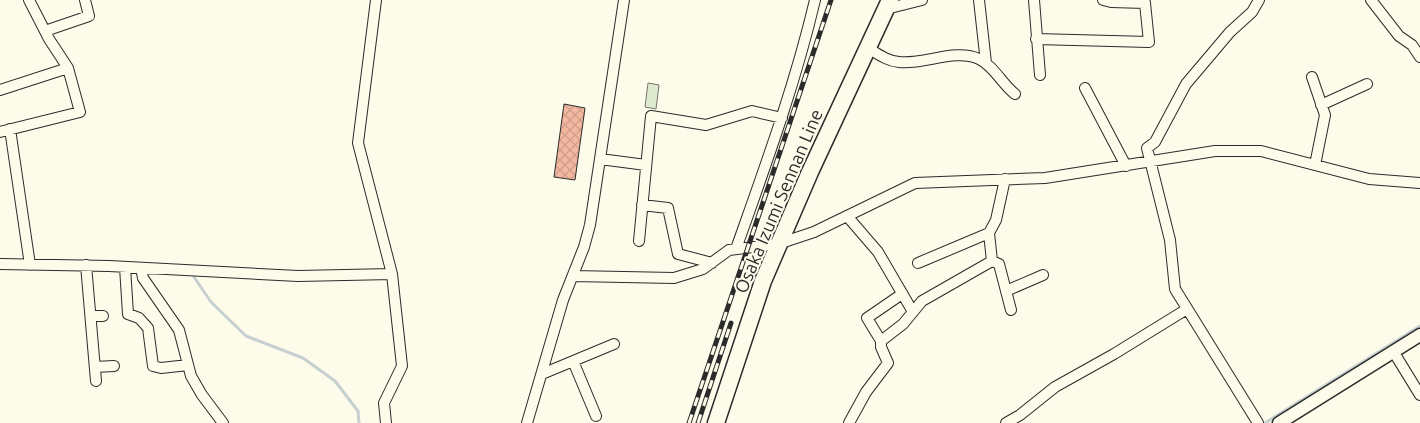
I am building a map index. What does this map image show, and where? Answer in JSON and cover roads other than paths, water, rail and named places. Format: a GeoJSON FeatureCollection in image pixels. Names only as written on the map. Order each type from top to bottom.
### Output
{"type":"FeatureCollection","features":[{"type":"Feature","properties":{"kind":"main road","name":"Osaka Izumi Sennan Line"},"geometry":{"type":"LineString","coordinates":[[716,423],[763,281],[778,244],[888,4]]}},
{"type":"Feature","properties":{"kind":"street"},"geometry":{"type":"LineString","coordinates":[[29,0],[45,31],[68,68],[80,112],[5,131],[30,265]]}},
{"type":"Feature","properties":{"kind":"street"},"geometry":{"type":"LineString","coordinates":[[45,31],[89,16],[85,0]]}},
{"type":"Feature","properties":{"kind":"street"},"geometry":{"type":"LineString","coordinates":[[376,0],[358,143],[392,274],[402,366],[384,403],[386,423]]}},
{"type":"Feature","properties":{"kind":"street"},"geometry":{"type":"LineString","coordinates":[[527,423],[563,300],[590,225],[624,0]]}},
{"type":"Feature","properties":{"kind":"street"},"geometry":{"type":"LineString","coordinates":[[736,249],[782,118],[815,0]]}},
{"type":"Feature","properties":{"kind":"street"},"geometry":{"type":"LineString","coordinates":[[888,4],[922,0]]}},
{"type":"Feature","properties":{"kind":"street"},"geometry":{"type":"LineString","coordinates":[[979,0],[986,63]]}},
{"type":"Feature","properties":{"kind":"street"},"geometry":{"type":"LineString","coordinates":[[1034,0],[1040,75]]}},
{"type":"Feature","properties":{"kind":"street"},"geometry":{"type":"LineString","coordinates":[[1036,39],[1149,42],[1145,3],[1103,0]]}},
{"type":"Feature","properties":{"kind":"street"},"geometry":{"type":"LineString","coordinates":[[1258,423],[1175,289],[1170,240],[1149,163],[1147,148],[1155,142],[1186,84],[1230,32],[1252,12],[1259,0]]}},
{"type":"Feature","properties":{"kind":"street"},"geometry":{"type":"LineString","coordinates":[[1371,0],[1399,36],[1416,42],[1420,57]]}},
{"type":"Feature","properties":{"kind":"street"},"geometry":{"type":"LineString","coordinates":[[868,48],[888,60],[900,62],[966,56],[978,58],[986,63],[1015,94]]}},
{"type":"Feature","properties":{"kind":"street"},"geometry":{"type":"LineString","coordinates":[[0,90],[68,68]]}},
{"type":"Feature","properties":{"kind":"street"},"geometry":{"type":"LineString","coordinates":[[1312,77],[1325,115],[1316,165]]}},
{"type":"Feature","properties":{"kind":"street"},"geometry":{"type":"LineString","coordinates":[[1321,105],[1367,84]]}},
{"type":"Feature","properties":{"kind":"street"},"geometry":{"type":"LineString","coordinates":[[1085,88],[1126,166]]}},
{"type":"Feature","properties":{"kind":"street"},"geometry":{"type":"LineString","coordinates":[[639,241],[651,116],[706,125],[752,111],[782,118]]}},
{"type":"Feature","properties":{"kind":"street"},"geometry":{"type":"LineString","coordinates":[[573,276],[674,278],[703,269],[729,250],[778,244],[814,232],[914,183],[1045,178],[1215,151],[1261,151],[1369,179],[1420,183]]}},
{"type":"Feature","properties":{"kind":"street"},"geometry":{"type":"LineString","coordinates":[[600,159],[646,165]]}},
{"type":"Feature","properties":{"kind":"street"},"geometry":{"type":"LineString","coordinates":[[992,261],[989,233],[996,220],[1005,179]]}},
{"type":"Feature","properties":{"kind":"street"},"geometry":{"type":"LineString","coordinates":[[642,205],[668,208],[678,254],[712,263]]}},
{"type":"Feature","properties":{"kind":"street"},"geometry":{"type":"LineString","coordinates":[[847,216],[878,252],[913,312]]}},
{"type":"Feature","properties":{"kind":"street"},"geometry":{"type":"LineString","coordinates":[[918,263],[989,233]]}},
{"type":"Feature","properties":{"kind":"street"},"geometry":{"type":"LineString","coordinates":[[992,261],[999,264],[1011,310]]}},
{"type":"Feature","properties":{"kind":"street"},"geometry":{"type":"LineString","coordinates":[[881,341],[903,324],[922,301],[992,261]]}},
{"type":"Feature","properties":{"kind":"street"},"geometry":{"type":"LineString","coordinates":[[0,264],[86,265],[298,276],[392,274]]}},
{"type":"Feature","properties":{"kind":"street"},"geometry":{"type":"LineString","coordinates":[[86,265],[96,381]]}},
{"type":"Feature","properties":{"kind":"street"},"geometry":{"type":"LineString","coordinates":[[125,267],[128,314],[139,318],[148,328],[153,366],[161,368],[188,365]]}},
{"type":"Feature","properties":{"kind":"street"},"geometry":{"type":"LineString","coordinates":[[141,268],[143,278],[179,330],[188,365],[202,395],[223,423]]}},
{"type":"Feature","properties":{"kind":"street"},"geometry":{"type":"LineString","coordinates":[[1006,291],[1044,275]]}},
{"type":"Feature","properties":{"kind":"street"},"geometry":{"type":"LineString","coordinates":[[848,423],[866,392],[888,363],[881,347],[881,341],[867,318],[902,294]]}},
{"type":"Feature","properties":{"kind":"street"},"geometry":{"type":"LineString","coordinates":[[1006,423],[1020,415],[1055,387],[1114,354],[1187,309]]}},
{"type":"Feature","properties":{"kind":"street"},"geometry":{"type":"LineString","coordinates":[[91,316],[103,316]]}},
{"type":"Feature","properties":{"kind":"street"},"geometry":{"type":"LineString","coordinates":[[1279,423],[1420,334]]}},
{"type":"Feature","properties":{"kind":"street"},"geometry":{"type":"LineString","coordinates":[[542,374],[614,344]]}},
{"type":"Feature","properties":{"kind":"street"},"geometry":{"type":"LineString","coordinates":[[1393,351],[1420,395]]}},
{"type":"Feature","properties":{"kind":"street"},"geometry":{"type":"LineString","coordinates":[[573,361],[596,416]]}},
{"type":"Feature","properties":{"kind":"street"},"geometry":{"type":"LineString","coordinates":[[95,367],[114,366]]}},
{"type":"Feature","properties":{"kind":"waterway"},"geometry":{"type":"LineString","coordinates":[[194,277],[211,302],[246,336],[303,358],[335,381],[358,411],[359,423]]}},
{"type":"Feature","properties":{"kind":"waterway"},"geometry":{"type":"LineString","coordinates":[[1265,423],[1420,326]]}},
{"type":"Feature","properties":{"kind":"railway"},"geometry":{"type":"LineString","coordinates":[[689,423],[831,0]]}},
{"type":"Feature","properties":{"kind":"railway"},"geometry":{"type":"LineString","coordinates":[[698,423],[731,323]]}}]}
